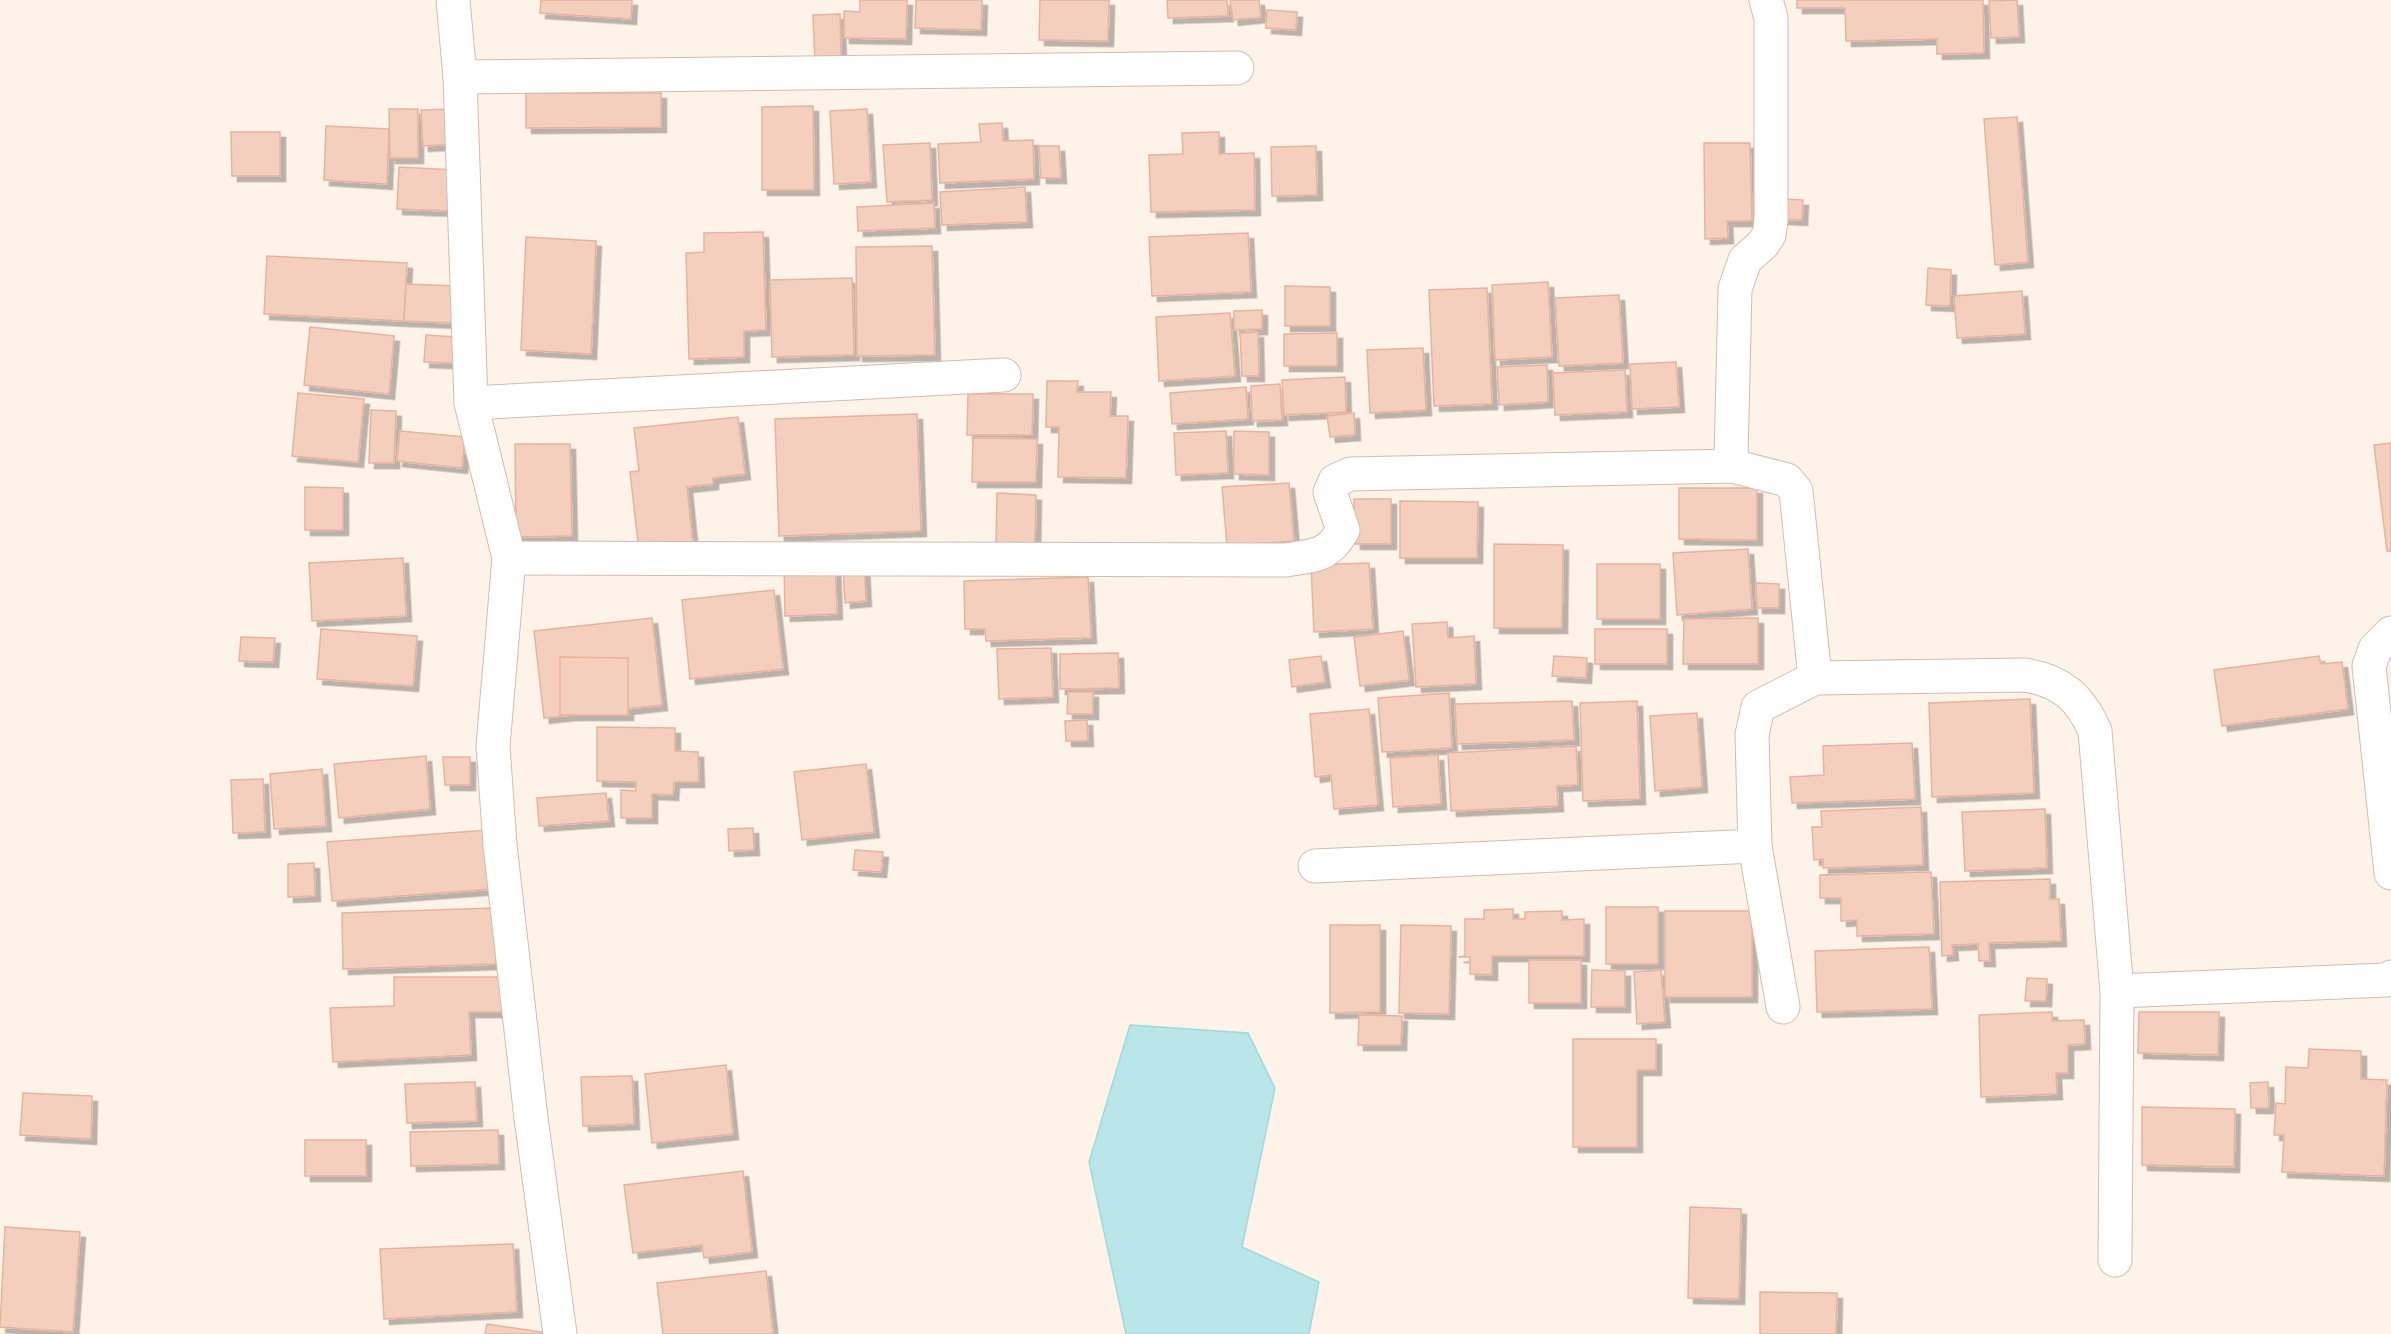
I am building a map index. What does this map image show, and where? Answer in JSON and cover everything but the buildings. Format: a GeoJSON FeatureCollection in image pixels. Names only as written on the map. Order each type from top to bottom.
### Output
{"type":"FeatureCollection","features":[{"type":"Feature","properties":{"kind":"street"},"geometry":{"type":"LineString","coordinates":[[453,0],[460,77],[471,403],[509,558],[493,746],[500,845],[531,1118],[560,1334]]}},
{"type":"Feature","properties":{"kind":"street"},"geometry":{"type":"LineString","coordinates":[[1733,466],[1731,459],[1735,289],[1744,260],[1763,244],[1769,235],[1771,221],[1771,18],[1766,0]]}},
{"type":"Feature","properties":{"kind":"street"},"geometry":{"type":"LineString","coordinates":[[460,77],[1237,68]]}},
{"type":"Feature","properties":{"kind":"street"},"geometry":{"type":"LineString","coordinates":[[471,403],[1004,375]]}},
{"type":"Feature","properties":{"kind":"street"},"geometry":{"type":"LineString","coordinates":[[509,558],[1286,560],[1315,555],[1334,546],[1343,530],[1330,492],[1335,481],[1350,474],[1733,466],[1787,480],[1796,491],[1815,678]]}},
{"type":"Feature","properties":{"kind":"street"},"geometry":{"type":"LineString","coordinates":[[2391,633],[2375,649],[2369,666],[2391,873]]}},
{"type":"Feature","properties":{"kind":"street"},"geometry":{"type":"LineString","coordinates":[[1783,1007],[1755,846],[1752,735],[1758,707],[1815,678],[2025,675],[2046,678],[2064,689],[2078,701],[2095,731],[2117,992],[2115,1260]]}},
{"type":"Feature","properties":{"kind":"street"},"geometry":{"type":"LineString","coordinates":[[1316,866],[1755,846]]}},
{"type":"Feature","properties":{"kind":"street"},"geometry":{"type":"LineString","coordinates":[[2117,992],[2387,980],[2391,977]]}},
{"type":"Feature","properties":{"kind":"water"},"geometry":{"type":"Polygon","coordinates":[[[1130,1025],[1248,1033],[1275,1088],[1242,1247],[1319,1282],[1309,1334],[1126,1334],[1089,1162],[1130,1025]]]}}]}
